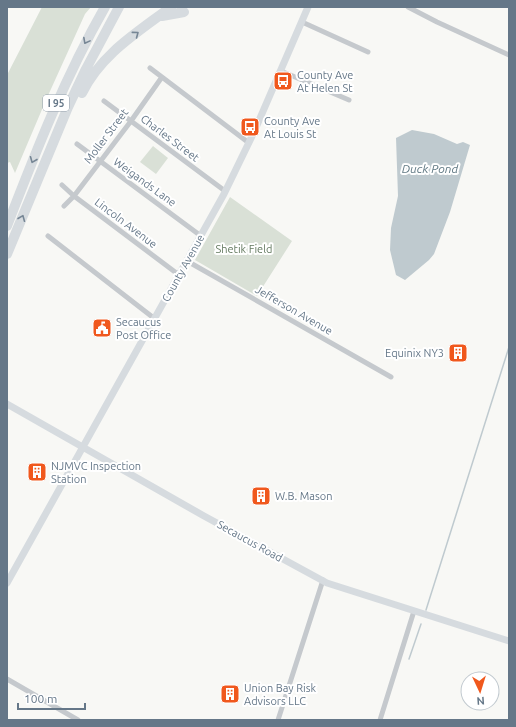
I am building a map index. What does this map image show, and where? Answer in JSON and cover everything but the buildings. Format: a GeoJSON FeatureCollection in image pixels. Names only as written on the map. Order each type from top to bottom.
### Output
{"type":"FeatureCollection","features":[{"type":"Feature","properties":{"kind":"highway","name":"I 95"},"geometry":{"type":"LineString","coordinates":[[7,226],[61,93],[105,7]]}},
{"type":"Feature","properties":{"kind":"highway","name":"I 95"},"geometry":{"type":"LineString","coordinates":[[7,254],[48,154],[82,78],[119,7]]}},
{"type":"Feature","properties":{"kind":"highway"},"geometry":{"type":"LineString","coordinates":[[48,154],[87,82],[96,70],[115,50],[171,7]]}},
{"type":"Feature","properties":{"kind":"highway"},"geometry":{"type":"LineString","coordinates":[[158,17],[184,12]]}},
{"type":"Feature","properties":{"kind":"highway"},"geometry":{"type":"LineString","coordinates":[[7,219],[16,204]]}},
{"type":"Feature","properties":{"kind":"main road","name":"County Avenue"},"geometry":{"type":"LineString","coordinates":[[7,583],[225,191],[249,143],[308,7]]}},
{"type":"Feature","properties":{"kind":"main road","name":"Secaucus Road"},"geometry":{"type":"LineString","coordinates":[[7,404],[204,516],[328,583],[509,641]]}},
{"type":"Feature","properties":{"kind":"street"},"geometry":{"type":"LineString","coordinates":[[408,7],[509,55]]}},
{"type":"Feature","properties":{"kind":"street"},"geometry":{"type":"LineString","coordinates":[[302,22],[368,52]]}},
{"type":"Feature","properties":{"kind":"street"},"geometry":{"type":"LineString","coordinates":[[150,68],[249,143]]}},
{"type":"Feature","properties":{"kind":"street"},"geometry":{"type":"LineString","coordinates":[[281,71],[348,100]]}},
{"type":"Feature","properties":{"kind":"street","name":"Moller Street"},"geometry":{"type":"LineString","coordinates":[[64,206],[74,196],[131,121],[162,77]]}},
{"type":"Feature","properties":{"kind":"street","name":"Charles Street"},"geometry":{"type":"LineString","coordinates":[[104,101],[225,191]]}},
{"type":"Feature","properties":{"kind":"street","name":"Weigands Lane"},"geometry":{"type":"LineString","coordinates":[[77,144],[201,236]]}},
{"type":"Feature","properties":{"kind":"street","name":"Lincoln Avenue"},"geometry":{"type":"LineString","coordinates":[[62,185],[74,196],[179,275]]}},
{"type":"Feature","properties":{"kind":"street"},"geometry":{"type":"LineString","coordinates":[[48,236],[154,319]]}},
{"type":"Feature","properties":{"kind":"street","name":"Jefferson Avenue"},"geometry":{"type":"LineString","coordinates":[[187,261],[391,377]]}},
{"type":"Feature","properties":{"kind":"street"},"geometry":{"type":"LineString","coordinates":[[278,720],[323,580]]}},
{"type":"Feature","properties":{"kind":"street"},"geometry":{"type":"LineString","coordinates":[[380,720],[414,611]]}},
{"type":"Feature","properties":{"kind":"street"},"geometry":{"type":"LineString","coordinates":[[7,679],[78,720]]}},
{"type":"Feature","properties":{"kind":"green space"},"geometry":{"type":"Polygon","coordinates":[[[42,7],[91,7],[85,14],[15,173],[10,162],[7,163],[7,75],[42,7]]]}},
{"type":"Feature","properties":{"kind":"green space"},"geometry":{"type":"Polygon","coordinates":[[[153,146],[168,158],[156,174],[140,162],[153,146]]]}},
{"type":"Feature","properties":{"kind":"green space","name":"Shetik Field"},"geometry":{"type":"Polygon","coordinates":[[[230,197],[292,241],[257,296],[195,260],[230,197]]]}},
{"type":"Feature","properties":{"kind":"water","name":"Duck Pond"},"geometry":{"type":"Polygon","coordinates":[[[412,130],[434,134],[457,144],[463,142],[470,145],[450,212],[434,254],[405,280],[396,275],[390,250],[391,228],[398,196],[396,138],[412,130]]]}},
{"type":"Feature","properties":{"kind":"waterway"},"geometry":{"type":"LineString","coordinates":[[426,610],[509,347]]}},
{"type":"Feature","properties":{"kind":"waterway"},"geometry":{"type":"LineString","coordinates":[[409,659],[421,624]]}},
{"type":"Feature","properties":{"kind":"place","name":"County Ave At Helen St"},"geometry":{"type":"Point","coordinates":[283,81]}},
{"type":"Feature","properties":{"kind":"place","name":"County Ave At Louis St"},"geometry":{"type":"Point","coordinates":[250,127]}},
{"type":"Feature","properties":{"kind":"place","name":"Secaucus Post Office"},"geometry":{"type":"Point","coordinates":[102,328]}},
{"type":"Feature","properties":{"kind":"place","name":"Equinix NY3"},"geometry":{"type":"Point","coordinates":[458,353]}},
{"type":"Feature","properties":{"kind":"place","name":"NJMVC Inspection Station"},"geometry":{"type":"Point","coordinates":[37,472]}},
{"type":"Feature","properties":{"kind":"place","name":"W.B. Mason"},"geometry":{"type":"Point","coordinates":[261,496]}},
{"type":"Feature","properties":{"kind":"place","name":"Union Bay Risk Advisors LLC"},"geometry":{"type":"Point","coordinates":[230,694]}}]}
